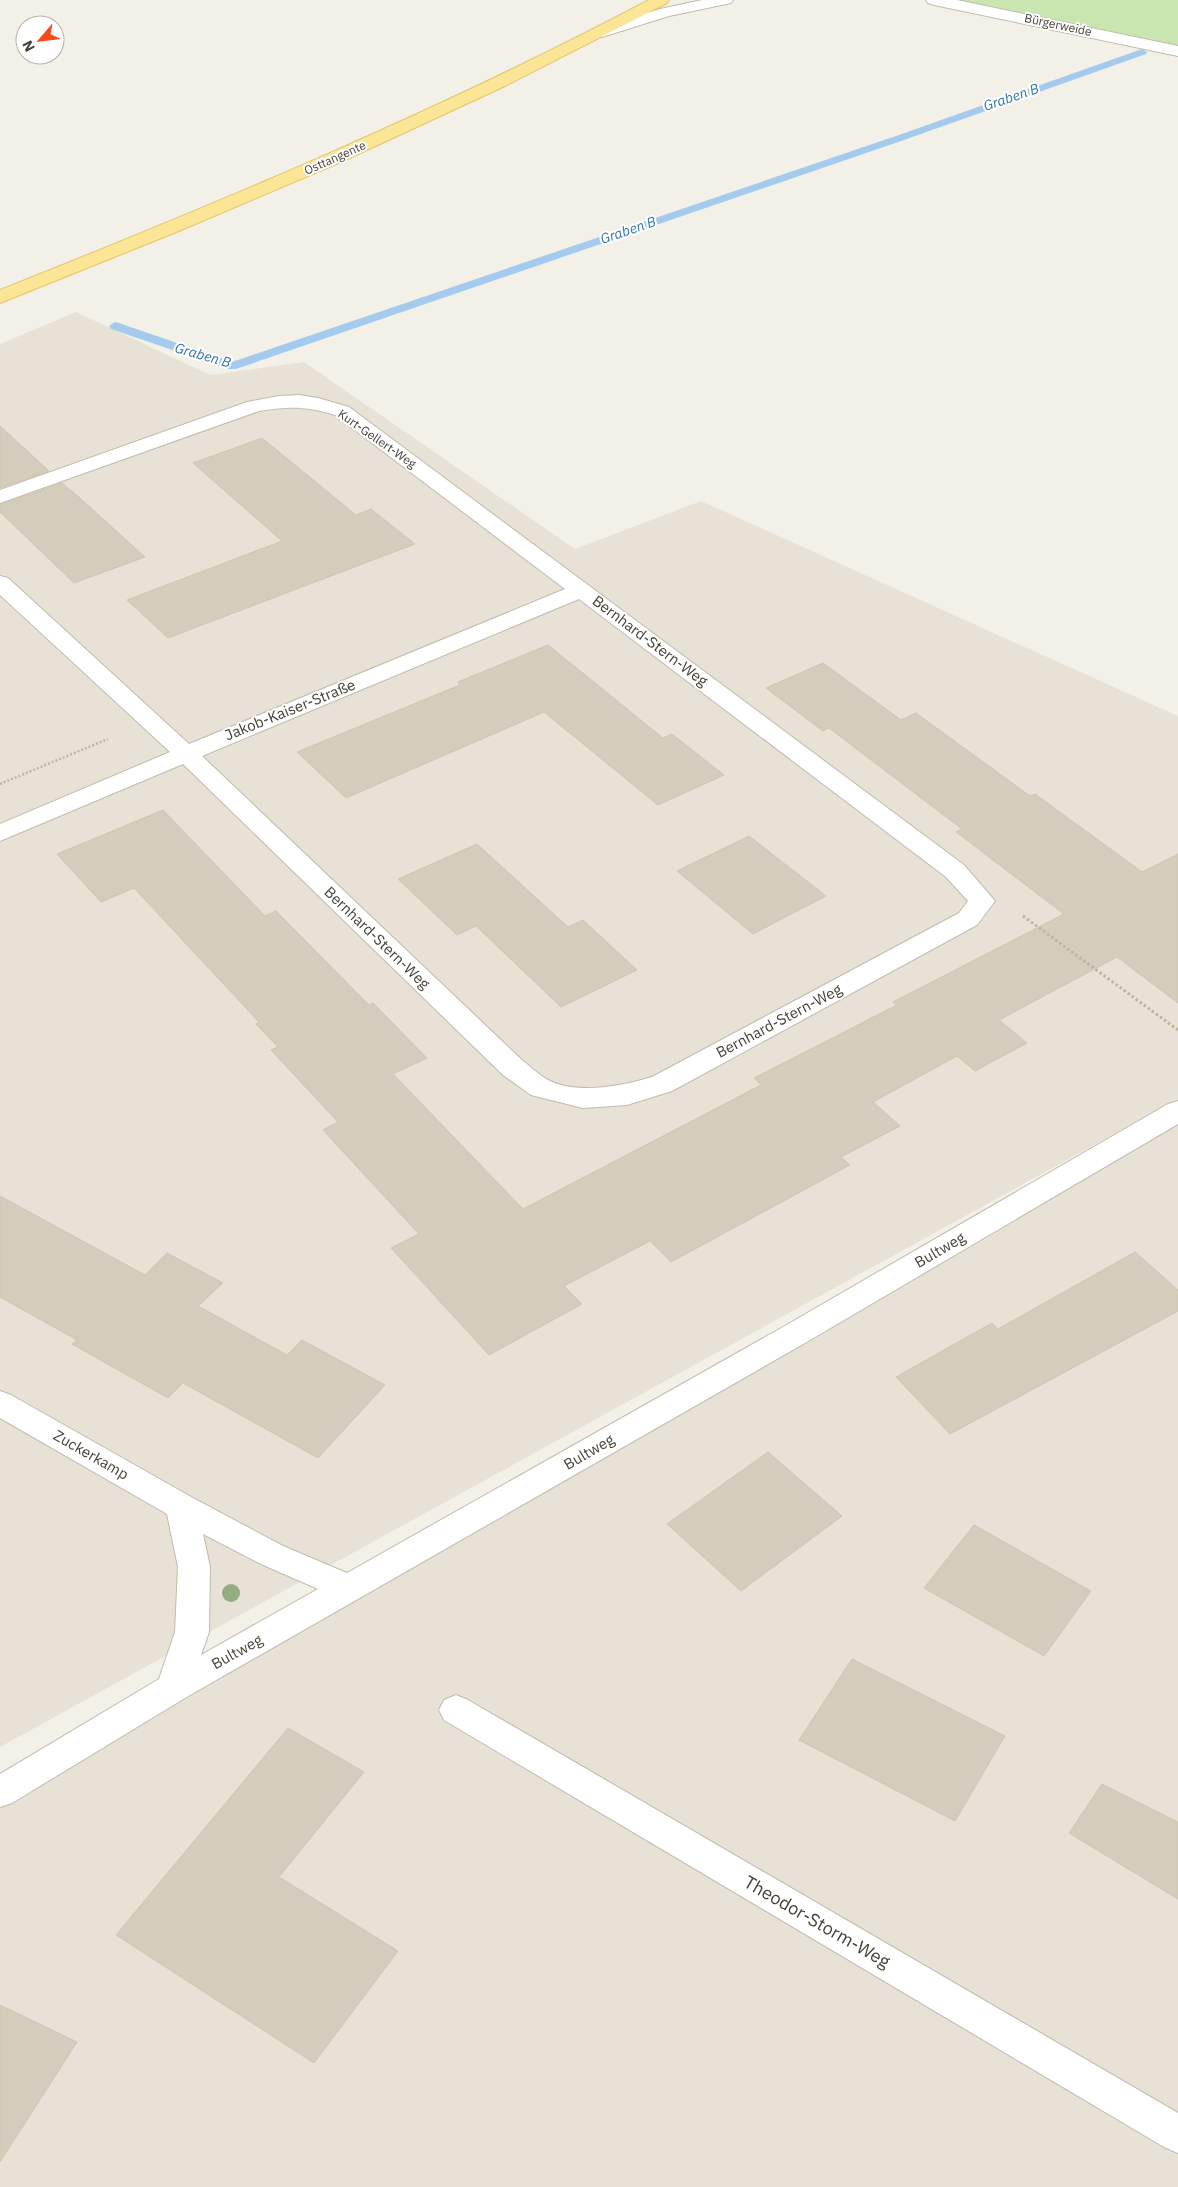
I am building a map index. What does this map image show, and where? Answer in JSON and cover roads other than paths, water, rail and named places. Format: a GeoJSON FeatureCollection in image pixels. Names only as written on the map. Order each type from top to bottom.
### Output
{"type":"FeatureCollection","features":[{"type":"Feature","properties":{"kind":"main road","name":"Osttangente"},"geometry":{"type":"LineString","coordinates":[[0,297],[173,228],[322,164],[602,32],[661,0]]}},
{"type":"Feature","properties":{"kind":"street"},"geometry":{"type":"LineString","coordinates":[[602,32],[666,12],[725,0]]}},
{"type":"Feature","properties":{"kind":"street","name":"Bürgerweide"},"geometry":{"type":"LineString","coordinates":[[930,0],[1178,51]]}},
{"type":"Feature","properties":{"kind":"street","name":"Kurt-Gellert-Weg"},"geometry":{"type":"LineString","coordinates":[[0,497],[254,406],[282,400],[313,401],[342,411],[582,590]]}},
{"type":"Feature","properties":{"kind":"street"},"geometry":{"type":"LineString","coordinates":[[0,583],[186,754]]}},
{"type":"Feature","properties":{"kind":"street","name":"Jakob-Kaiser-Straße"},"geometry":{"type":"LineString","coordinates":[[0,833],[582,590]]}},
{"type":"Feature","properties":{"kind":"street","name":"Bernhard-Stern-Weg"},"geometry":{"type":"LineString","coordinates":[[186,754],[513,1068],[541,1088],[583,1098],[626,1095],[662,1084],[968,919],[982,901],[955,871],[582,590]]}},
{"type":"Feature","properties":{"kind":"street","name":"Bultweg"},"geometry":{"type":"LineString","coordinates":[[0,1792],[173,1688],[811,1325],[1178,1111]]}},
{"type":"Feature","properties":{"kind":"street","name":"Zuckerkamp"},"geometry":{"type":"LineString","coordinates":[[0,1403],[182,1507],[272,1555],[350,1588]]}},
{"type":"Feature","properties":{"kind":"street"},"geometry":{"type":"LineString","coordinates":[[173,1688],[192,1632],[194,1567],[182,1507]]}},
{"type":"Feature","properties":{"kind":"street","name":"Theodor-Storm-Weg"},"geometry":{"type":"LineString","coordinates":[[456,1710],[1178,2134]]}},
{"type":"Feature","properties":{"kind":"waterway","name":"Graben B"},"geometry":{"type":"LineString","coordinates":[[115,326],[232,366],[900,138],[1142,52]]}}]}
